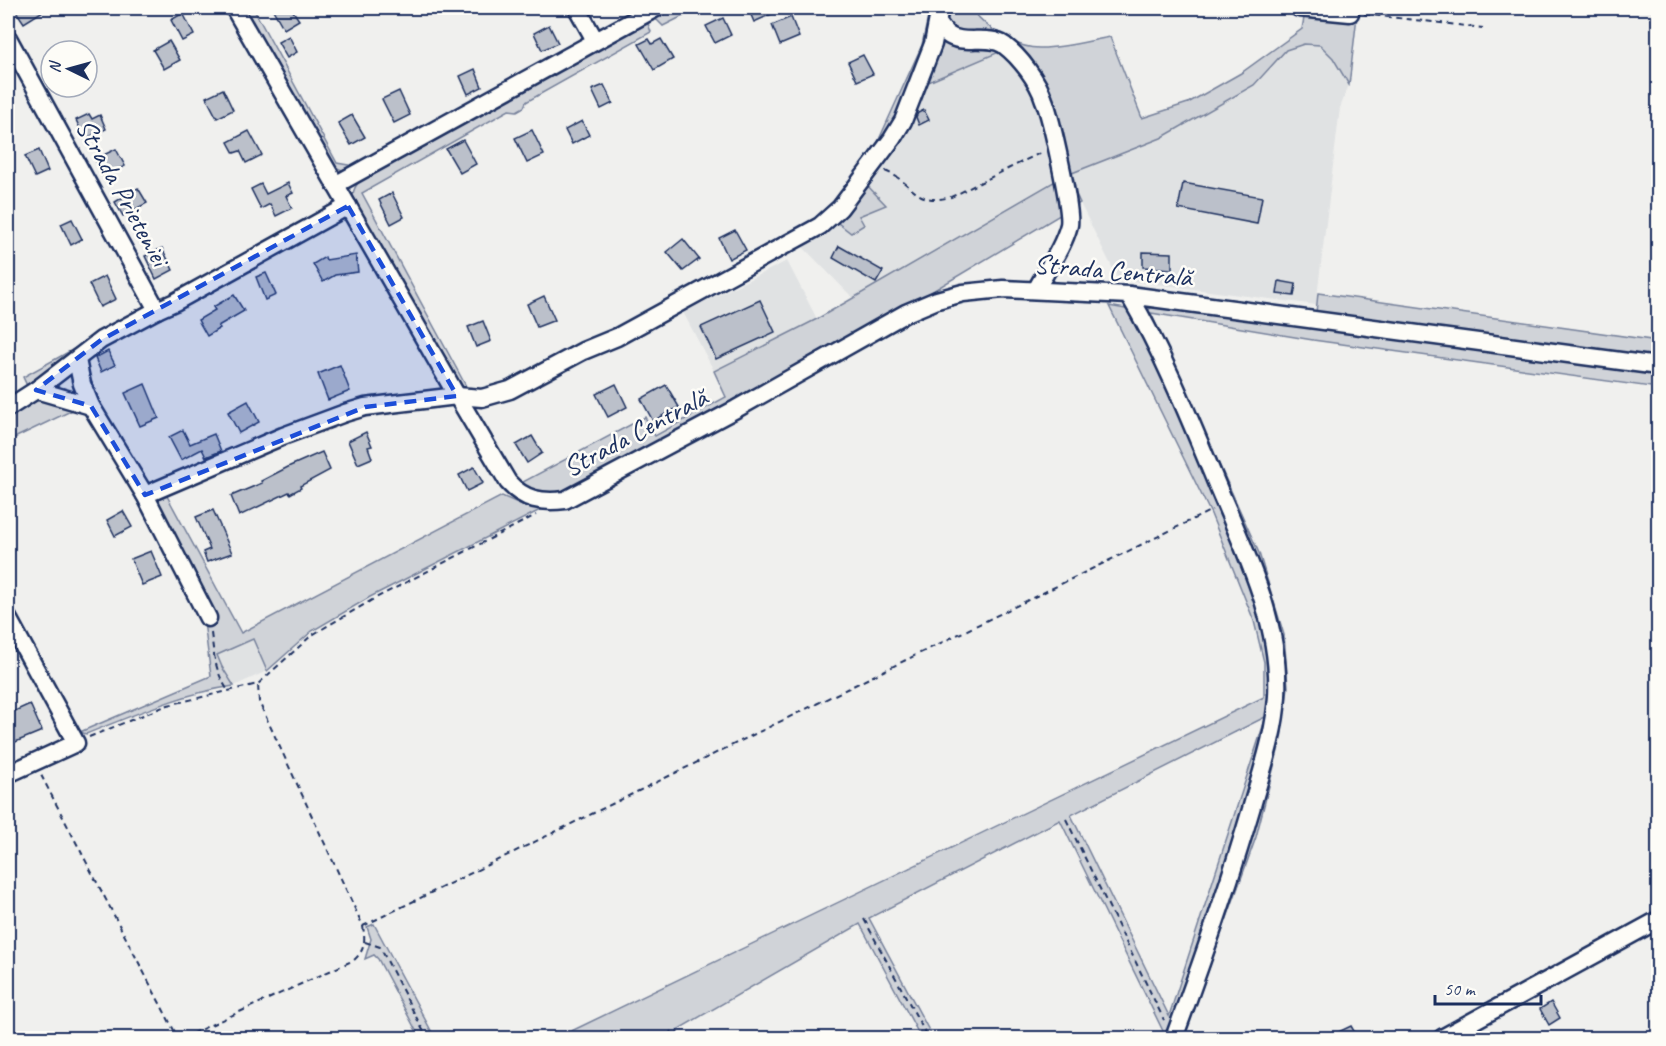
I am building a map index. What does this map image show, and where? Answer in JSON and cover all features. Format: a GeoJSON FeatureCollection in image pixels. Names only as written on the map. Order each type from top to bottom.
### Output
{"type":"FeatureCollection","features":[{"type":"Feature","properties":{"kind":"street","name":"Strada Centrală"},"geometry":{"type":"LineString","coordinates":[[234,8],[456,396],[508,482],[517,492],[531,499],[547,502],[566,500],[705,426],[906,313],[937,300],[963,293],[1003,289],[1129,295],[1659,366]]}},
{"type":"Feature","properties":{"kind":"street"},"geometry":{"type":"LineString","coordinates":[[577,8],[595,40]]}},
{"type":"Feature","properties":{"kind":"street"},"geometry":{"type":"LineString","coordinates":[[335,184],[656,8]]}},
{"type":"Feature","properties":{"kind":"street"},"geometry":{"type":"LineString","coordinates":[[1299,8],[1350,13]]}},
{"type":"Feature","properties":{"kind":"street"},"geometry":{"type":"LineString","coordinates":[[939,15],[947,34],[957,38],[1002,44],[1022,61],[1044,99],[1067,201],[1069,222],[1064,239],[1036,290]]}},
{"type":"Feature","properties":{"kind":"street"},"geometry":{"type":"LineString","coordinates":[[145,495],[283,436],[365,407],[456,396],[482,398],[510,390],[583,351],[617,337],[820,225],[831,217],[892,139],[903,121],[933,45],[939,15]]}},
{"type":"Feature","properties":{"kind":"street","name":"Strada Prieteniei"},"geometry":{"type":"LineString","coordinates":[[8,38],[157,310]]}},
{"type":"Feature","properties":{"kind":"street"},"geometry":{"type":"LineString","coordinates":[[8,408],[36,390],[101,340],[175,302],[348,206]]}},
{"type":"Feature","properties":{"kind":"street"},"geometry":{"type":"LineString","coordinates":[[1129,295],[1144,321],[1184,406],[1248,558],[1276,649],[1277,696],[1274,723],[1263,768],[1236,860],[1171,1033]]}},
{"type":"Feature","properties":{"kind":"street"},"geometry":{"type":"LineString","coordinates":[[77,360],[82,384],[91,406],[145,495],[208,618]]}},
{"type":"Feature","properties":{"kind":"street"},"geometry":{"type":"LineString","coordinates":[[36,390],[91,406]]}},
{"type":"Feature","properties":{"kind":"street"},"geometry":{"type":"LineString","coordinates":[[8,618],[76,743],[8,774]]}},
{"type":"Feature","properties":{"kind":"street"},"geometry":{"type":"LineString","coordinates":[[1442,1038],[1659,920]]}},
{"type":"Feature","properties":{"kind":"path"},"geometry":{"type":"LineString","coordinates":[[1350,13],[1483,28]]}},
{"type":"Feature","properties":{"kind":"path"},"geometry":{"type":"LineString","coordinates":[[867,170],[886,171],[900,178],[915,193],[929,200],[941,199],[951,197],[1055,146]]}},
{"type":"Feature","properties":{"kind":"path"},"geometry":{"type":"LineString","coordinates":[[76,743],[168,705],[258,684],[312,635],[372,600],[566,500]]}},
{"type":"Feature","properties":{"kind":"path"},"geometry":{"type":"LineString","coordinates":[[363,926],[1225,503]]}},
{"type":"Feature","properties":{"kind":"path"},"geometry":{"type":"LineString","coordinates":[[208,618],[215,665],[219,678],[229,692]]}},
{"type":"Feature","properties":{"kind":"path"},"geometry":{"type":"LineString","coordinates":[[182,1038],[354,960],[362,953],[366,942],[363,926],[259,702],[258,684]]}},
{"type":"Feature","properties":{"kind":"path"},"geometry":{"type":"LineString","coordinates":[[34,761],[178,1038]]}},
{"type":"Feature","properties":{"kind":"path"},"geometry":{"type":"LineString","coordinates":[[1066,819],[1171,1033]]}},
{"type":"Feature","properties":{"kind":"path"},"geometry":{"type":"LineString","coordinates":[[864,919],[928,1038]]}},
{"type":"Feature","properties":{"kind":"path"},"geometry":{"type":"LineString","coordinates":[[366,942],[380,947],[427,1038]]}},
{"type":"Feature","properties":{"kind":"path"},"geometry":{"type":"LineString","coordinates":[[671,1031],[674,1038]]}},
{"type":"Feature","properties":{"kind":"highlighted area"},"geometry":{"type":"Polygon","coordinates":[[[348,206],[457,396],[365,407],[145,495],[91,406],[36,390],[101,340],[348,206]]]}},
{"type":"Feature","properties":{"kind":"shaded area"},"geometry":{"type":"Polygon","coordinates":[[[242,8],[253,8],[337,163],[354,166],[342,170],[335,167],[242,8]]]}},
{"type":"Feature","properties":{"kind":"shaded area"},"geometry":{"type":"Polygon","coordinates":[[[665,8],[693,8],[686,11],[687,14],[663,26],[657,20],[647,21],[651,32],[526,102],[524,107],[517,111],[509,110],[362,193],[467,388],[460,386],[354,199],[355,188],[362,178],[665,8]]]}},
{"type":"Feature","properties":{"kind":"shaded area"},"geometry":{"type":"Polygon","coordinates":[[[930,8],[937,8],[930,42],[884,145],[876,146],[922,45],[930,8]]]}},
{"type":"Feature","properties":{"kind":"shaded area"},"geometry":{"type":"Polygon","coordinates":[[[944,8],[970,8],[1001,36],[1031,47],[1058,47],[1110,37],[1142,118],[1188,103],[1241,73],[1302,29],[1305,12],[1357,16],[1349,85],[1333,58],[1320,45],[1304,44],[1286,50],[1254,85],[1161,138],[1067,175],[1080,203],[911,304],[731,405],[566,492],[542,494],[521,483],[645,417],[655,436],[726,397],[714,371],[817,319],[1066,175],[1024,58],[965,36],[944,23],[944,8]]]}},
{"type":"Feature","properties":{"kind":"shaded area"},"geometry":{"type":"Polygon","coordinates":[[[941,32],[1004,50],[919,86],[941,32]]]}},
{"type":"Feature","properties":{"kind":"shaded area"},"geometry":{"type":"Polygon","coordinates":[[[1304,44],[1320,45],[1333,58],[1349,85],[1340,108],[1316,305],[1118,279],[1066,175],[1161,138],[1254,85],[1286,50],[1304,44]]]}},
{"type":"Feature","properties":{"kind":"shaded area"},"geometry":{"type":"Polygon","coordinates":[[[1004,50],[1042,100],[1059,179],[853,298],[802,246],[838,225],[851,233],[859,216],[885,205],[864,182],[919,86],[1004,50]]]}},
{"type":"Feature","properties":{"kind":"shaded area"},"geometry":{"type":"Polygon","coordinates":[[[864,182],[886,205],[859,216],[864,225],[851,233],[834,220],[864,182]]]}},
{"type":"Feature","properties":{"kind":"shaded area"},"geometry":{"type":"Polygon","coordinates":[[[787,261],[817,319],[714,371],[683,312],[787,261]]]}},
{"type":"Feature","properties":{"kind":"shaded area"},"geometry":{"type":"Polygon","coordinates":[[[1318,293],[1658,341],[1658,359],[1316,313],[1318,293]]]}},
{"type":"Feature","properties":{"kind":"shaded area"},"geometry":{"type":"Polygon","coordinates":[[[1109,306],[1131,310],[1151,343],[1262,612],[1273,674],[1265,746],[1170,1038],[1161,1038],[1163,1031],[1060,820],[869,918],[933,1038],[921,1038],[860,924],[677,1030],[680,1038],[557,1038],[1264,697],[1264,662],[1254,621],[1211,514],[1109,306]],[[1266,717],[1071,815],[1169,1016],[1266,717]]]}},
{"type":"Feature","properties":{"kind":"shaded area"},"geometry":{"type":"Polygon","coordinates":[[[1153,306],[1658,375],[1658,388],[1313,340],[1151,313],[1259,553],[1284,635],[1288,687],[1281,739],[1256,837],[1184,1038],[1179,1038],[1282,671],[1146,312],[1153,306]]]}},
{"type":"Feature","properties":{"kind":"shaded area"},"geometry":{"type":"Polygon","coordinates":[[[90,340],[29,390],[23,377],[90,340]]]}},
{"type":"Feature","properties":{"kind":"shaded area"},"geometry":{"type":"Polygon","coordinates":[[[43,398],[54,400],[73,410],[8,441],[8,415],[31,400],[43,398]]]}},
{"type":"Feature","properties":{"kind":"shaded area"},"geometry":{"type":"Polygon","coordinates":[[[167,496],[241,633],[502,496],[527,507],[544,508],[370,597],[312,631],[267,671],[253,639],[217,655],[234,686],[177,699],[86,734],[80,732],[211,676],[204,622],[152,500],[167,496]]]}},
{"type":"Feature","properties":{"kind":"shaded area"},"geometry":{"type":"Polygon","coordinates":[[[254,639],[267,671],[234,686],[217,655],[254,639]]]}},
{"type":"Feature","properties":{"kind":"shaded area"},"geometry":{"type":"Polygon","coordinates":[[[374,924],[435,1038],[420,1038],[378,959],[374,955],[365,959],[371,939],[367,927],[374,924]]]}},
{"type":"Feature","properties":{"kind":"building"},"geometry":{"type":"Polygon","coordinates":[[[14,8],[48,8],[24,23],[14,8]]]}},
{"type":"Feature","properties":{"kind":"building"},"geometry":{"type":"Polygon","coordinates":[[[272,8],[291,8],[299,20],[284,29],[272,8]]]}},
{"type":"Feature","properties":{"kind":"building"},"geometry":{"type":"Polygon","coordinates":[[[748,8],[785,8],[754,22],[748,8]]]}},
{"type":"Feature","properties":{"kind":"building"},"geometry":{"type":"Polygon","coordinates":[[[183,13],[194,35],[182,41],[171,20],[183,13]]]}},
{"type":"Feature","properties":{"kind":"building"},"geometry":{"type":"Polygon","coordinates":[[[791,17],[799,37],[780,45],[772,25],[791,17]]]}},
{"type":"Feature","properties":{"kind":"building"},"geometry":{"type":"Polygon","coordinates":[[[723,18],[731,35],[715,43],[706,26],[723,18]]]}},
{"type":"Feature","properties":{"kind":"building"},"geometry":{"type":"Polygon","coordinates":[[[549,25],[558,43],[542,50],[534,33],[549,25]]]}},
{"type":"Feature","properties":{"kind":"building"},"geometry":{"type":"Polygon","coordinates":[[[289,36],[297,52],[287,58],[278,42],[289,36]]]}},
{"type":"Feature","properties":{"kind":"building"},"geometry":{"type":"Polygon","coordinates":[[[649,39],[652,44],[661,39],[673,59],[654,70],[639,44],[649,39]]]}},
{"type":"Feature","properties":{"kind":"building"},"geometry":{"type":"Polygon","coordinates":[[[169,41],[180,60],[164,69],[153,50],[169,41]]]}},
{"type":"Feature","properties":{"kind":"building"},"geometry":{"type":"Polygon","coordinates":[[[863,55],[873,74],[857,81],[848,62],[863,55]]]}},
{"type":"Feature","properties":{"kind":"building"},"geometry":{"type":"Polygon","coordinates":[[[475,69],[482,87],[468,94],[460,76],[475,69]]]}},
{"type":"Feature","properties":{"kind":"building"},"geometry":{"type":"Polygon","coordinates":[[[604,85],[613,103],[601,109],[592,90],[604,85]]]}},
{"type":"Feature","properties":{"kind":"building"},"geometry":{"type":"Polygon","coordinates":[[[223,89],[233,110],[217,118],[206,97],[223,89]]]}},
{"type":"Feature","properties":{"kind":"building"},"geometry":{"type":"Polygon","coordinates":[[[399,91],[410,115],[394,123],[382,99],[399,91]]]}},
{"type":"Feature","properties":{"kind":"building"},"geometry":{"type":"Polygon","coordinates":[[[924,110],[929,120],[919,125],[916,117],[924,110]]]}},
{"type":"Feature","properties":{"kind":"building"},"geometry":{"type":"Polygon","coordinates":[[[89,114],[92,119],[100,115],[106,129],[85,139],[76,120],[89,114]]]}},
{"type":"Feature","properties":{"kind":"building"},"geometry":{"type":"Polygon","coordinates":[[[352,115],[365,137],[351,145],[338,123],[352,115]]]}},
{"type":"Feature","properties":{"kind":"building"},"geometry":{"type":"Polygon","coordinates":[[[582,121],[589,135],[572,144],[565,130],[582,121]]]}},
{"type":"Feature","properties":{"kind":"building"},"geometry":{"type":"Polygon","coordinates":[[[532,130],[544,155],[527,163],[515,138],[532,130]]]}},
{"type":"Feature","properties":{"kind":"building"},"geometry":{"type":"Polygon","coordinates":[[[249,131],[262,155],[246,163],[240,151],[234,153],[228,142],[249,131]]]}},
{"type":"Feature","properties":{"kind":"building"},"geometry":{"type":"Polygon","coordinates":[[[463,140],[476,164],[460,173],[446,149],[463,140]]]}},
{"type":"Feature","properties":{"kind":"building"},"geometry":{"type":"Polygon","coordinates":[[[116,149],[125,166],[104,177],[95,159],[116,149]]]}},
{"type":"Feature","properties":{"kind":"building"},"geometry":{"type":"Polygon","coordinates":[[[39,150],[48,171],[35,177],[25,156],[39,150]]]}},
{"type":"Feature","properties":{"kind":"building"},"geometry":{"type":"Polygon","coordinates":[[[288,183],[293,193],[286,196],[292,208],[276,216],[270,204],[261,209],[251,189],[261,184],[266,194],[288,183]]]}},
{"type":"Feature","properties":{"kind":"building"},"geometry":{"type":"Polygon","coordinates":[[[1183,183],[1262,197],[1257,224],[1178,209],[1183,183]]]}},
{"type":"Feature","properties":{"kind":"building"},"geometry":{"type":"Polygon","coordinates":[[[138,188],[147,203],[123,216],[115,202],[138,188]]]}},
{"type":"Feature","properties":{"kind":"building"},"geometry":{"type":"Polygon","coordinates":[[[392,193],[404,217],[391,224],[379,200],[392,193]]]}},
{"type":"Feature","properties":{"kind":"building"},"geometry":{"type":"Polygon","coordinates":[[[72,219],[82,239],[71,245],[61,224],[72,219]]]}},
{"type":"Feature","properties":{"kind":"building"},"geometry":{"type":"Polygon","coordinates":[[[735,230],[746,250],[729,259],[719,238],[735,230]]]}},
{"type":"Feature","properties":{"kind":"building"},"geometry":{"type":"Polygon","coordinates":[[[683,239],[699,259],[683,271],[667,252],[683,239]]]}},
{"type":"Feature","properties":{"kind":"building"},"geometry":{"type":"Polygon","coordinates":[[[839,246],[883,271],[876,283],[833,258],[839,246]]]}},
{"type":"Feature","properties":{"kind":"building"},"geometry":{"type":"Polygon","coordinates":[[[162,248],[173,270],[156,279],[145,256],[162,248]]]}},
{"type":"Feature","properties":{"kind":"building"},"geometry":{"type":"Polygon","coordinates":[[[1143,252],[1172,253],[1172,269],[1143,267],[1143,252]]]}},
{"type":"Feature","properties":{"kind":"building"},"geometry":{"type":"Polygon","coordinates":[[[356,255],[358,272],[335,275],[323,282],[313,264],[325,257],[326,260],[356,255]]]}},
{"type":"Feature","properties":{"kind":"building"},"geometry":{"type":"Polygon","coordinates":[[[266,273],[276,295],[265,300],[256,277],[266,273]]]}},
{"type":"Feature","properties":{"kind":"building"},"geometry":{"type":"Polygon","coordinates":[[[105,276],[116,299],[100,307],[89,284],[105,276]]]}},
{"type":"Feature","properties":{"kind":"building"},"geometry":{"type":"Polygon","coordinates":[[[1279,281],[1296,284],[1294,296],[1277,294],[1279,281]]]}},
{"type":"Feature","properties":{"kind":"building"},"geometry":{"type":"Polygon","coordinates":[[[234,295],[244,311],[218,326],[220,328],[207,336],[198,320],[215,310],[213,307],[234,295]]]}},
{"type":"Feature","properties":{"kind":"building"},"geometry":{"type":"Polygon","coordinates":[[[544,296],[555,320],[537,327],[527,304],[544,296]]]}},
{"type":"Feature","properties":{"kind":"building"},"geometry":{"type":"Polygon","coordinates":[[[760,300],[775,332],[716,359],[701,327],[760,300]]]}},
{"type":"Feature","properties":{"kind":"building"},"geometry":{"type":"Polygon","coordinates":[[[483,321],[491,341],[476,347],[468,327],[483,321]]]}},
{"type":"Feature","properties":{"kind":"building"},"geometry":{"type":"Polygon","coordinates":[[[108,351],[115,365],[101,372],[95,358],[108,351]]]}},
{"type":"Feature","properties":{"kind":"building"},"geometry":{"type":"Polygon","coordinates":[[[340,365],[350,391],[328,400],[318,374],[340,365]]]}},
{"type":"Feature","properties":{"kind":"building"},"geometry":{"type":"Polygon","coordinates":[[[145,384],[159,418],[140,426],[125,393],[145,384]]]}},
{"type":"Feature","properties":{"kind":"building"},"geometry":{"type":"Polygon","coordinates":[[[616,384],[627,407],[608,417],[596,394],[616,384]]]}},
{"type":"Feature","properties":{"kind":"building"},"geometry":{"type":"Polygon","coordinates":[[[666,385],[679,407],[653,421],[641,399],[666,385]]]}},
{"type":"Feature","properties":{"kind":"building"},"geometry":{"type":"Polygon","coordinates":[[[248,401],[259,422],[239,433],[228,412],[248,401]]]}},
{"type":"Feature","properties":{"kind":"building"},"geometry":{"type":"Polygon","coordinates":[[[183,430],[190,444],[214,434],[221,451],[206,457],[202,449],[181,460],[169,437],[183,430]]]}},
{"type":"Feature","properties":{"kind":"building"},"geometry":{"type":"Polygon","coordinates":[[[366,432],[372,446],[368,447],[372,458],[358,464],[348,441],[366,432]]]}},
{"type":"Feature","properties":{"kind":"building"},"geometry":{"type":"Polygon","coordinates":[[[532,436],[542,453],[527,463],[516,445],[532,436]]]}},
{"type":"Feature","properties":{"kind":"building"},"geometry":{"type":"Polygon","coordinates":[[[322,452],[330,470],[290,494],[289,492],[239,516],[231,496],[322,452]]]}},
{"type":"Feature","properties":{"kind":"building"},"geometry":{"type":"Polygon","coordinates":[[[474,467],[483,483],[467,491],[459,475],[474,467]]]}},
{"type":"Feature","properties":{"kind":"building"},"geometry":{"type":"Polygon","coordinates":[[[213,510],[232,553],[207,562],[203,552],[210,549],[196,517],[213,510]]]}},
{"type":"Feature","properties":{"kind":"building"},"geometry":{"type":"Polygon","coordinates":[[[123,511],[132,527],[115,536],[107,520],[123,511]]]}},
{"type":"Feature","properties":{"kind":"building"},"geometry":{"type":"Polygon","coordinates":[[[151,551],[162,577],[142,585],[131,559],[151,551]]]}},
{"type":"Feature","properties":{"kind":"building"},"geometry":{"type":"Polygon","coordinates":[[[30,704],[42,731],[13,743],[8,731],[8,714],[30,704]]]}},
{"type":"Feature","properties":{"kind":"building"},"geometry":{"type":"Polygon","coordinates":[[[1551,1002],[1560,1018],[1549,1025],[1540,1009],[1551,1002]]]}},
{"type":"Feature","properties":{"kind":"building"},"geometry":{"type":"Polygon","coordinates":[[[1351,1026],[1358,1038],[1326,1038],[1351,1026]]]}}]}
